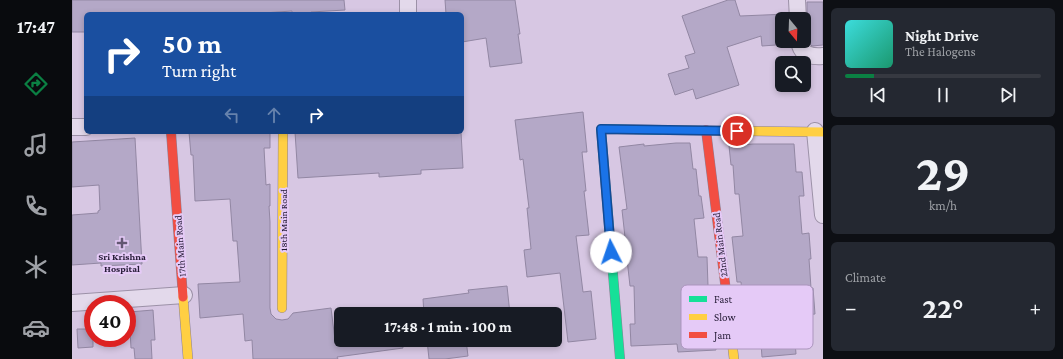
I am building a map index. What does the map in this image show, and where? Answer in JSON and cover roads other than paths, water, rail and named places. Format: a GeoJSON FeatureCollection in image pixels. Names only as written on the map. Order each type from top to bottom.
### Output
{"type":"FeatureCollection","features":[{"type":"Feature","properties":{"kind":"street"},"geometry":{"type":"LineString","coordinates":[[408,0],[408,12]]}},
{"type":"Feature","properties":{"kind":"street"},"geometry":{"type":"LineString","coordinates":[[797,0],[798,12]]}},
{"type":"Feature","properties":{"kind":"street"},"geometry":{"type":"LineString","coordinates":[[801,48],[804,53],[814,57],[823,56]]}},
{"type":"Feature","properties":{"kind":"street"},"geometry":{"type":"LineString","coordinates":[[72,128],[84,127]]}},
{"type":"Feature","properties":{"kind":"street"},"geometry":{"type":"LineString","coordinates":[[620,359],[601,129],[819,131],[823,215]]}},
{"type":"Feature","properties":{"kind":"street","name":"22nd Main Road"},"geometry":{"type":"LineString","coordinates":[[706,130],[725,285]]}},
{"type":"Feature","properties":{"kind":"street","name":"17th Main Road"},"geometry":{"type":"LineString","coordinates":[[171,134],[188,359]]}},
{"type":"Feature","properties":{"kind":"street","name":"18th Main Road"},"geometry":{"type":"LineString","coordinates":[[282,308],[283,134]]}},
{"type":"Feature","properties":{"kind":"street"},"geometry":{"type":"LineString","coordinates":[[72,303],[184,295]]}},
{"type":"Feature","properties":{"kind":"street","name":"22nd Main Road"},"geometry":{"type":"LineString","coordinates":[[733,349],[734,359]]}},
{"type":"Feature","properties":{"kind":"place","name":"Sri Krishna Hospital"},"geometry":{"type":"Point","coordinates":[122,243]}}]}
